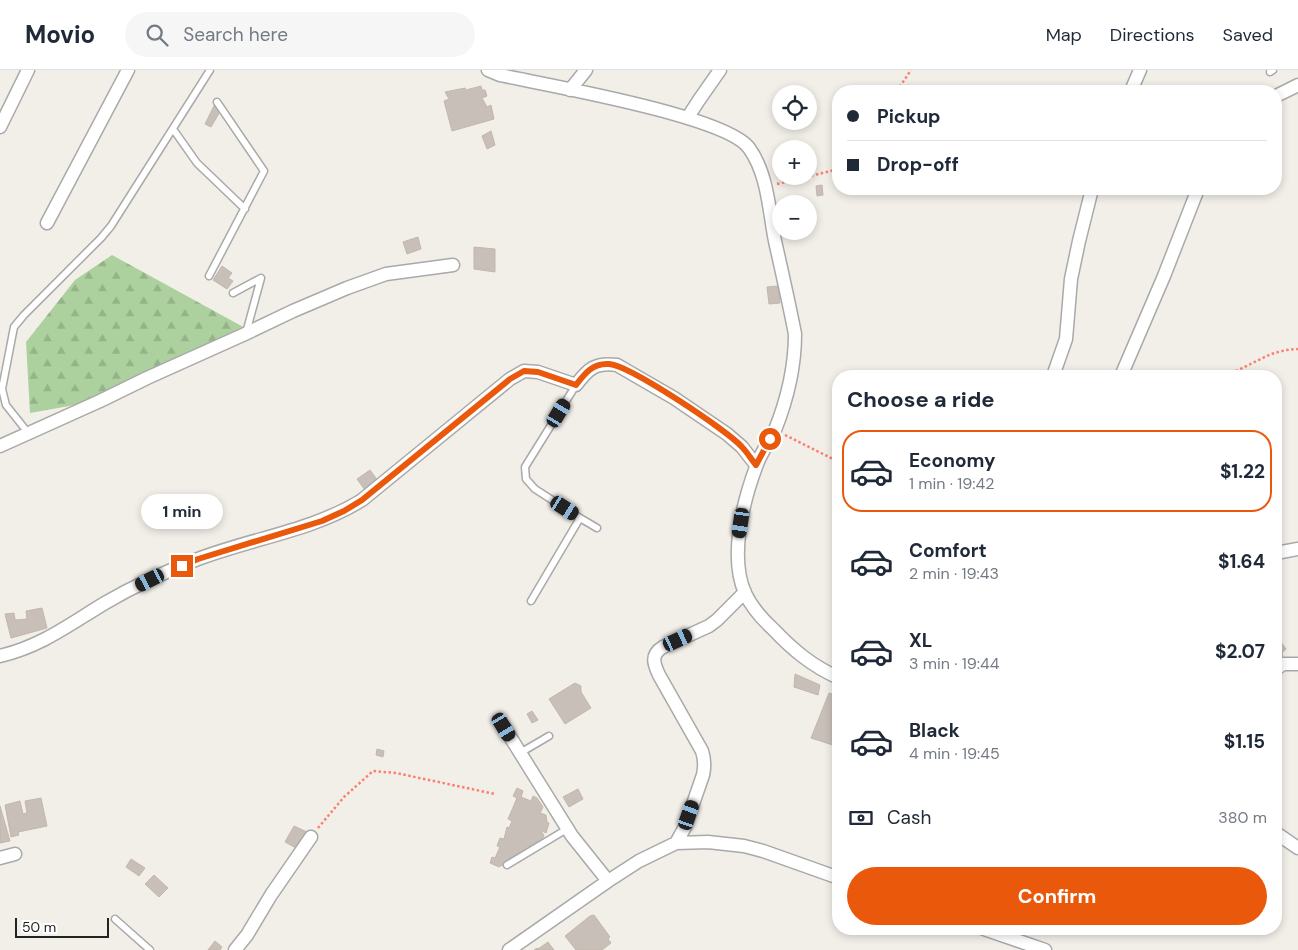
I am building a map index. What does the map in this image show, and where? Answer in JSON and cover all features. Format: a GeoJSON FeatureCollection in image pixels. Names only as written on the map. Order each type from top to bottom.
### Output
{"type":"FeatureCollection","features":[{"type":"Feature","properties":{"kind":"street"},"geometry":{"type":"LineString","coordinates":[[0,127],[28,70]]}},
{"type":"Feature","properties":{"kind":"street"},"geometry":{"type":"LineString","coordinates":[[47,223],[128,70]]}},
{"type":"Feature","properties":{"kind":"street"},"geometry":{"type":"LineString","coordinates":[[488,70],[500,75],[688,118],[732,135],[748,146],[756,159],[765,186],[795,334],[793,362],[787,391],[774,430],[756,465],[743,509],[739,538],[739,560],[745,592],[767,623],[803,658],[832,674]]}},
{"type":"Feature","properties":{"kind":"street"},"geometry":{"type":"LineString","coordinates":[[570,90],[586,70]]}},
{"type":"Feature","properties":{"kind":"street"},"geometry":{"type":"LineString","coordinates":[[688,118],[720,70]]}},
{"type":"Feature","properties":{"kind":"street"},"geometry":{"type":"LineString","coordinates":[[1134,85],[1140,70]]}},
{"type":"Feature","properties":{"kind":"street"},"geometry":{"type":"LineString","coordinates":[[1282,93],[1298,85]]}},
{"type":"Feature","properties":{"kind":"street"},"geometry":{"type":"LineString","coordinates":[[1055,370],[1066,339],[1071,279],[1090,195]]}},
{"type":"Feature","properties":{"kind":"street"},"geometry":{"type":"LineString","coordinates":[[1125,370],[1196,195]]}},
{"type":"Feature","properties":{"kind":"street"},"geometry":{"type":"LineString","coordinates":[[0,446],[293,311],[386,274],[453,265]]}},
{"type":"Feature","properties":{"kind":"street"},"geometry":{"type":"LineString","coordinates":[[0,656],[59,633],[106,603],[150,580],[198,559],[322,521],[344,511],[362,500],[510,379],[524,371],[538,372],[576,385],[588,370],[598,365],[617,365],[674,398],[727,434],[742,447],[756,465]]}},
{"type":"Feature","properties":{"kind":"street"},"geometry":{"type":"LineString","coordinates":[[1282,552],[1298,549]]}},
{"type":"Feature","properties":{"kind":"street"},"geometry":{"type":"LineString","coordinates":[[676,843],[685,826],[705,766],[702,751],[659,675],[655,666],[654,655],[663,647],[710,626],[745,592]]}},
{"type":"Feature","properties":{"kind":"street"},"geometry":{"type":"LineString","coordinates":[[1282,665],[1298,664]]}},
{"type":"Feature","properties":{"kind":"street"},"geometry":{"type":"LineString","coordinates":[[504,727],[568,829],[608,881]]}},
{"type":"Feature","properties":{"kind":"street"},"geometry":{"type":"LineString","coordinates":[[235,950],[247,935],[271,895],[311,837]]}},
{"type":"Feature","properties":{"kind":"street"},"geometry":{"type":"LineString","coordinates":[[1282,837],[1298,848]]}},
{"type":"Feature","properties":{"kind":"street"},"geometry":{"type":"LineString","coordinates":[[509,950],[639,861],[676,843],[717,843],[744,846],[832,876]]}},
{"type":"Feature","properties":{"kind":"street"},"geometry":{"type":"LineString","coordinates":[[0,858],[15,854]]}},
{"type":"Feature","properties":{"kind":"street"},"geometry":{"type":"LineString","coordinates":[[1002,935],[1046,950]]}},
{"type":"Feature","properties":{"kind":"lane"},"geometry":{"type":"LineString","coordinates":[[29,434],[6,404],[2,389],[14,327],[101,238],[210,70]]}},
{"type":"Feature","properties":{"kind":"lane"},"geometry":{"type":"LineString","coordinates":[[209,276],[264,171],[217,102]]}},
{"type":"Feature","properties":{"kind":"lane"},"geometry":{"type":"LineString","coordinates":[[173,129],[197,163],[245,209]]}},
{"type":"Feature","properties":{"kind":"lane"},"geometry":{"type":"LineString","coordinates":[[233,293],[261,278],[245,334]]}},
{"type":"Feature","properties":{"kind":"lane"},"geometry":{"type":"LineString","coordinates":[[576,385],[525,466],[526,479],[535,489],[597,528]]}},
{"type":"Feature","properties":{"kind":"lane"},"geometry":{"type":"LineString","coordinates":[[530,601],[580,518]]}},
{"type":"Feature","properties":{"kind":"lane"},"geometry":{"type":"LineString","coordinates":[[520,754],[549,736]]}},
{"type":"Feature","properties":{"kind":"lane"},"geometry":{"type":"LineString","coordinates":[[507,865],[568,829]]}},
{"type":"Feature","properties":{"kind":"lane"},"geometry":{"type":"LineString","coordinates":[[115,919],[150,950]]}},
{"type":"Feature","properties":{"kind":"path"},"geometry":{"type":"LineString","coordinates":[[901,85],[911,70]]}},
{"type":"Feature","properties":{"kind":"path"},"geometry":{"type":"LineString","coordinates":[[765,186],[832,171]]}},
{"type":"Feature","properties":{"kind":"path"},"geometry":{"type":"LineString","coordinates":[[1238,370],[1271,354],[1298,349]]}},
{"type":"Feature","properties":{"kind":"path"},"geometry":{"type":"LineString","coordinates":[[774,430],[832,459]]}},
{"type":"Feature","properties":{"kind":"path"},"geometry":{"type":"LineString","coordinates":[[311,837],[344,797],[373,771],[396,773],[495,794]]}},
{"type":"Feature","properties":{"kind":"green space"},"geometry":{"type":"Polygon","coordinates":[[[112,255],[247,329],[110,388],[103,400],[30,413],[26,342],[75,280],[112,255]]]}},
{"type":"Feature","properties":{"kind":"building"},"geometry":{"type":"Polygon","coordinates":[[[481,86],[487,96],[482,98],[487,107],[491,105],[494,119],[452,131],[444,101],[449,99],[445,92],[481,86]]]}},
{"type":"Feature","properties":{"kind":"building"},"geometry":{"type":"Polygon","coordinates":[[[215,104],[221,110],[211,127],[205,124],[215,104]]]}},
{"type":"Feature","properties":{"kind":"building"},"geometry":{"type":"Polygon","coordinates":[[[491,131],[495,145],[487,149],[482,136],[491,131]]]}},
{"type":"Feature","properties":{"kind":"building"},"geometry":{"type":"Polygon","coordinates":[[[822,185],[823,195],[817,196],[816,186],[822,185]]]}},
{"type":"Feature","properties":{"kind":"building"},"geometry":{"type":"Polygon","coordinates":[[[418,237],[421,249],[407,254],[403,242],[418,237]]]}},
{"type":"Feature","properties":{"kind":"building"},"geometry":{"type":"Polygon","coordinates":[[[474,247],[495,249],[495,272],[474,269],[474,247]]]}},
{"type":"Feature","properties":{"kind":"building"},"geometry":{"type":"Polygon","coordinates":[[[222,266],[232,273],[228,278],[233,281],[227,289],[213,280],[222,266]]]}},
{"type":"Feature","properties":{"kind":"building"},"geometry":{"type":"Polygon","coordinates":[[[778,286],[780,303],[769,304],[767,287],[778,286]]]}},
{"type":"Feature","properties":{"kind":"building"},"geometry":{"type":"Polygon","coordinates":[[[370,470],[378,481],[365,490],[357,479],[370,470]]]}},
{"type":"Feature","properties":{"kind":"building"},"geometry":{"type":"Polygon","coordinates":[[[42,608],[47,628],[11,638],[5,614],[14,613],[15,620],[27,619],[26,611],[42,608]]]}},
{"type":"Feature","properties":{"kind":"building"},"geometry":{"type":"Polygon","coordinates":[[[1282,643],[1286,649],[1282,653],[1282,643]]]}},
{"type":"Feature","properties":{"kind":"building"},"geometry":{"type":"Polygon","coordinates":[[[795,674],[820,685],[818,695],[794,687],[795,674]]]}},
{"type":"Feature","properties":{"kind":"building"},"geometry":{"type":"Polygon","coordinates":[[[575,683],[581,686],[581,692],[591,708],[565,724],[549,699],[575,683]]]}},
{"type":"Feature","properties":{"kind":"building"},"geometry":{"type":"Polygon","coordinates":[[[829,693],[832,694],[832,745],[811,738],[829,693]]]}},
{"type":"Feature","properties":{"kind":"building"},"geometry":{"type":"Polygon","coordinates":[[[532,711],[538,720],[532,723],[527,714],[532,711]]]}},
{"type":"Feature","properties":{"kind":"building"},"geometry":{"type":"Polygon","coordinates":[[[377,749],[384,751],[383,757],[376,755],[377,749]]]}},
{"type":"Feature","properties":{"kind":"building"},"geometry":{"type":"Polygon","coordinates":[[[517,788],[523,791],[521,797],[531,801],[533,796],[537,798],[543,807],[540,813],[546,815],[547,822],[549,823],[546,833],[542,831],[544,835],[540,845],[499,867],[490,863],[492,857],[495,858],[500,847],[497,846],[500,838],[504,839],[507,827],[509,828],[512,821],[508,819],[517,798],[513,796],[517,788]]]}},
{"type":"Feature","properties":{"kind":"building"},"geometry":{"type":"Polygon","coordinates":[[[578,789],[583,799],[569,807],[563,797],[578,789]]]}},
{"type":"Feature","properties":{"kind":"building"},"geometry":{"type":"Polygon","coordinates":[[[41,798],[47,826],[18,832],[19,835],[11,837],[5,805],[20,801],[23,814],[27,813],[25,801],[41,798]]]}},
{"type":"Feature","properties":{"kind":"building"},"geometry":{"type":"Polygon","coordinates":[[[0,806],[10,841],[0,843],[0,806]]]}},
{"type":"Feature","properties":{"kind":"building"},"geometry":{"type":"Polygon","coordinates":[[[294,826],[307,832],[298,849],[285,842],[294,826]]]}},
{"type":"Feature","properties":{"kind":"building"},"geometry":{"type":"Polygon","coordinates":[[[131,859],[145,868],[139,876],[126,867],[131,859]]]}},
{"type":"Feature","properties":{"kind":"building"},"geometry":{"type":"Polygon","coordinates":[[[154,875],[168,888],[159,897],[145,884],[154,875]]]}},
{"type":"Feature","properties":{"kind":"building"},"geometry":{"type":"Polygon","coordinates":[[[594,915],[610,937],[608,939],[611,943],[602,950],[576,950],[565,936],[590,916],[594,915]]]}},
{"type":"Feature","properties":{"kind":"building"},"geometry":{"type":"Polygon","coordinates":[[[215,941],[222,947],[220,950],[208,950],[215,941]]]}},
{"type":"Feature","properties":{"kind":"building"},"geometry":{"type":"Polygon","coordinates":[[[548,942],[554,950],[534,950],[538,949],[548,942]]]}},
{"type":"Feature","properties":{"kind":"route"},"geometry":{"type":"LineString","coordinates":[[182,566],[198,559],[322,521],[344,511],[362,500],[510,379],[524,371],[538,372],[576,385],[588,370],[598,365],[617,365],[674,398],[727,434],[742,447],[756,465],[770,439]]}}]}
